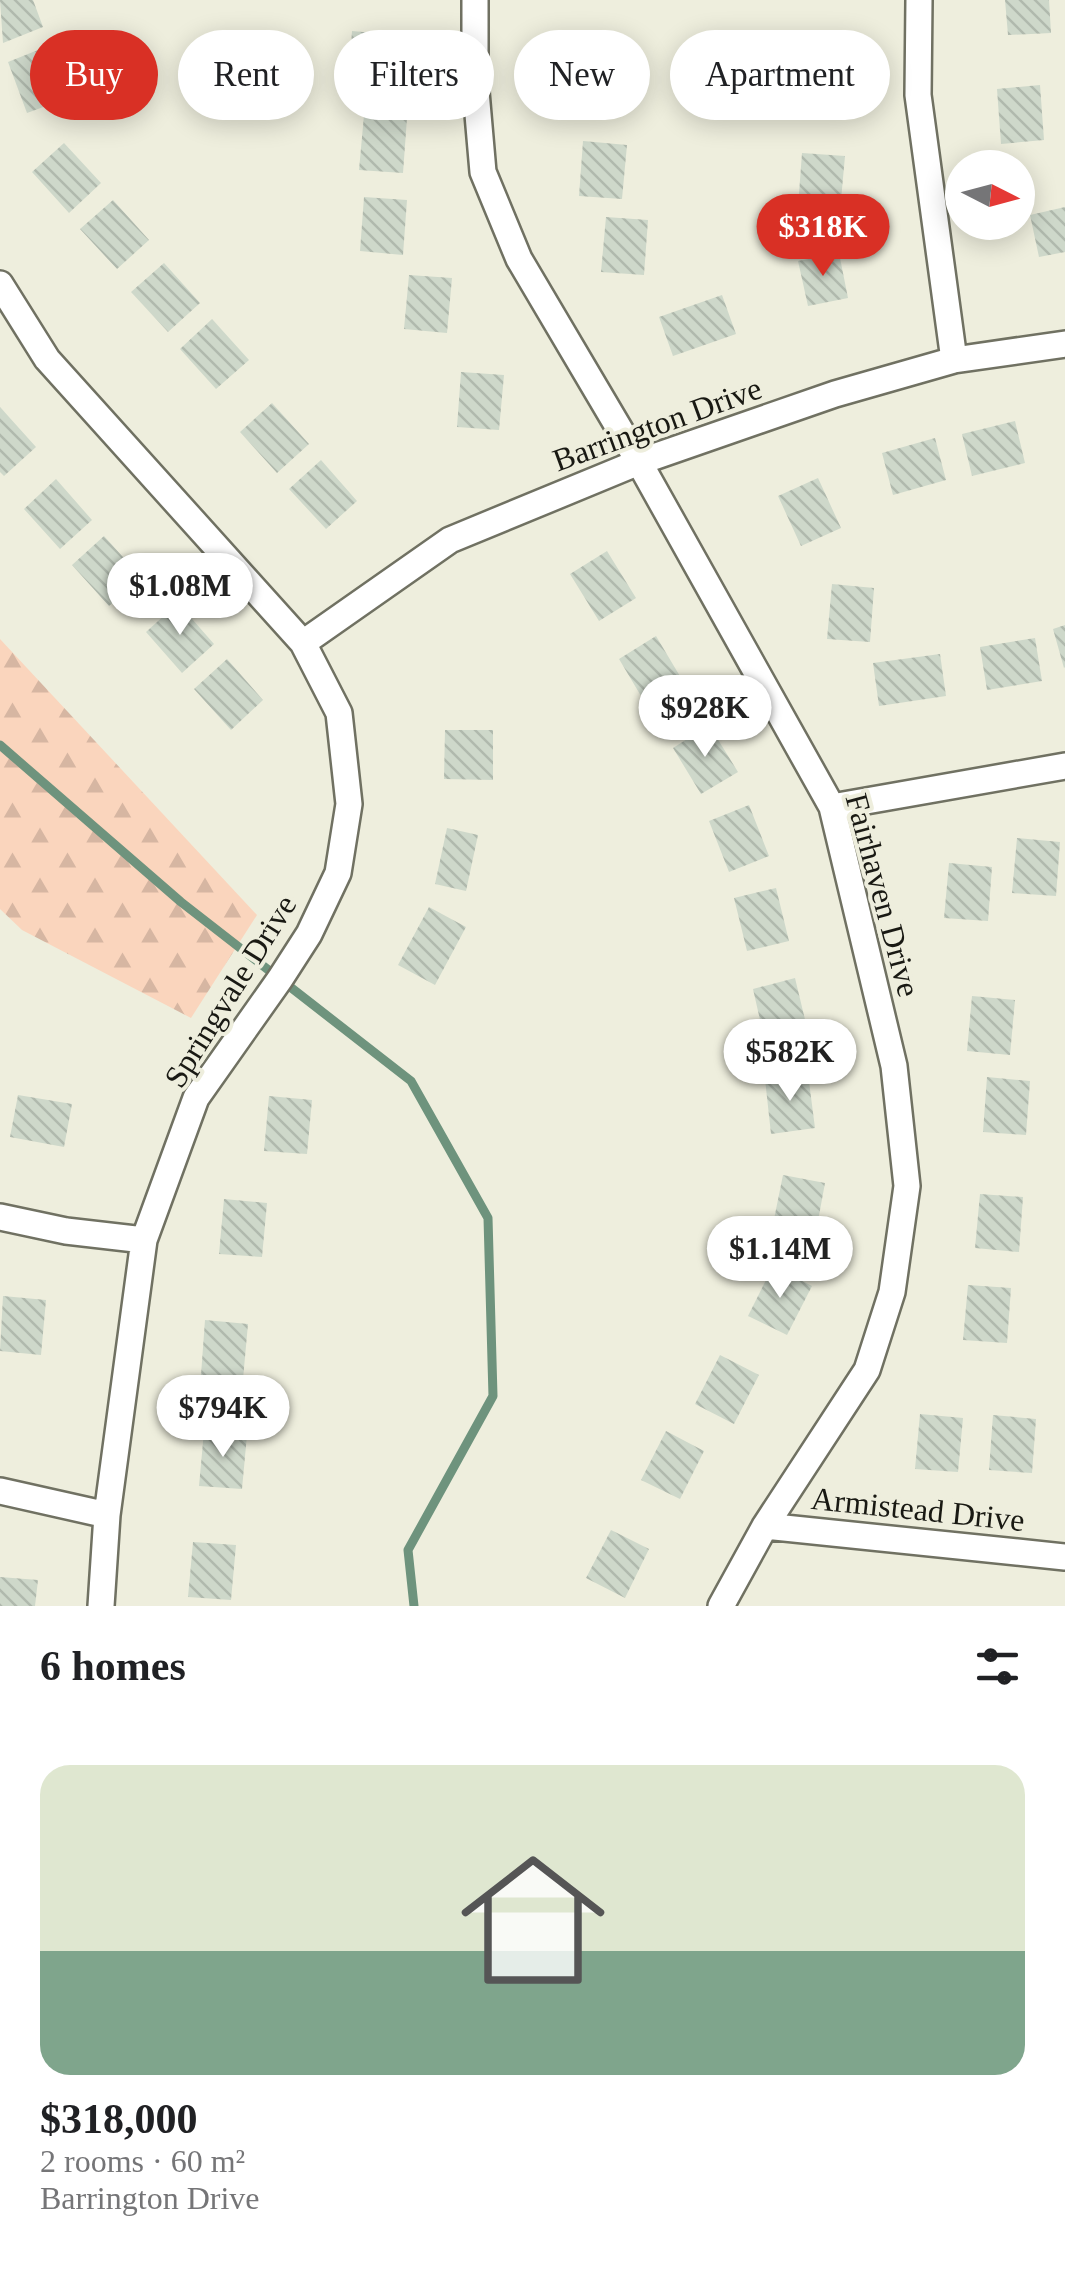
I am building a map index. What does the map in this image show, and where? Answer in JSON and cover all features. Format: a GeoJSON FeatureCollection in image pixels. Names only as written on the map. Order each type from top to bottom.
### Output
{"type":"FeatureCollection","features":[{"type":"Feature","properties":{"kind":"street","name":"Fairhaven Drive"},"geometry":{"type":"LineString","coordinates":[[475,0],[474,80],[484,172],[519,259],[639,462],[832,807],[894,1066],[907,1186],[892,1292],[867,1370],[765,1526],[721,1606]]}},
{"type":"Feature","properties":{"kind":"street"},"geometry":{"type":"LineString","coordinates":[[919,0],[918,95],[954,360]]}},
{"type":"Feature","properties":{"kind":"street","name":"Springvale Drive"},"geometry":{"type":"LineString","coordinates":[[0,284],[47,359],[302,642],[339,713],[349,804],[338,874],[280,979],[196,1098],[144,1240],[107,1514],[100,1606]]}},
{"type":"Feature","properties":{"kind":"street","name":"Barrington Drive"},"geometry":{"type":"LineString","coordinates":[[302,642],[450,540],[639,462],[835,394],[954,360],[1065,344]]}},
{"type":"Feature","properties":{"kind":"street"},"geometry":{"type":"LineString","coordinates":[[832,807],[1065,766]]}},
{"type":"Feature","properties":{"kind":"street"},"geometry":{"type":"LineString","coordinates":[[0,1217],[66,1232],[144,1240]]}},
{"type":"Feature","properties":{"kind":"street"},"geometry":{"type":"LineString","coordinates":[[0,1491],[107,1514]]}},
{"type":"Feature","properties":{"kind":"street","name":"Armistead Drive"},"geometry":{"type":"LineString","coordinates":[[765,1526],[1065,1557]]}},
{"type":"Feature","properties":{"kind":"green space"},"geometry":{"type":"Polygon","coordinates":[[[0,639],[257,915],[191,1018],[22,930],[0,909],[0,639]]]}},
{"type":"Feature","properties":{"kind":"building"},"geometry":{"type":"Polygon","coordinates":[[[0,0],[33,0],[43,27],[3,43],[0,0]]]}},
{"type":"Feature","properties":{"kind":"building"},"geometry":{"type":"Polygon","coordinates":[[[1005,0],[1049,0],[1051,33],[1008,35],[1005,0]]]}},
{"type":"Feature","properties":{"kind":"building"},"geometry":{"type":"Polygon","coordinates":[[[30,53],[30,112],[27,113],[8,62],[30,53]]]}},
{"type":"Feature","properties":{"kind":"building"},"geometry":{"type":"Polygon","coordinates":[[[1040,85],[1044,140],[1001,144],[997,89],[1040,85]]]}},
{"type":"Feature","properties":{"kind":"building"},"geometry":{"type":"Polygon","coordinates":[[[364,120],[407,120],[403,173],[359,170],[364,120]]]}},
{"type":"Feature","properties":{"kind":"building"},"geometry":{"type":"Polygon","coordinates":[[[583,141],[627,145],[622,199],[579,196],[583,141]]]}},
{"type":"Feature","properties":{"kind":"building"},"geometry":{"type":"Polygon","coordinates":[[[64,143],[101,183],[69,213],[32,172],[64,143]]]}},
{"type":"Feature","properties":{"kind":"building"},"geometry":{"type":"Polygon","coordinates":[[[802,153],[845,156],[840,211],[798,207],[802,153]]]}},
{"type":"Feature","properties":{"kind":"building"},"geometry":{"type":"Polygon","coordinates":[[[364,197],[407,200],[403,255],[360,251],[364,197]]]}},
{"type":"Feature","properties":{"kind":"building"},"geometry":{"type":"Polygon","coordinates":[[[113,200],[149,240],[117,269],[80,229],[113,200]]]}},
{"type":"Feature","properties":{"kind":"building"},"geometry":{"type":"Polygon","coordinates":[[[1065,207],[1065,252],[1039,257],[1035,214],[1065,207]]]}},
{"type":"Feature","properties":{"kind":"building"},"geometry":{"type":"Polygon","coordinates":[[[606,217],[648,220],[644,275],[601,272],[606,217]]]}},
{"type":"Feature","properties":{"kind":"building"},"geometry":{"type":"Polygon","coordinates":[[[839,253],[848,298],[808,306],[798,261],[839,253]]]}},
{"type":"Feature","properties":{"kind":"building"},"geometry":{"type":"Polygon","coordinates":[[[164,263],[200,303],[168,332],[131,292],[164,263]]]}},
{"type":"Feature","properties":{"kind":"building"},"geometry":{"type":"Polygon","coordinates":[[[409,275],[452,278],[447,333],[404,329],[409,275]]]}},
{"type":"Feature","properties":{"kind":"building"},"geometry":{"type":"Polygon","coordinates":[[[722,295],[736,334],[673,356],[659,317],[722,295]]]}},
{"type":"Feature","properties":{"kind":"building"},"geometry":{"type":"Polygon","coordinates":[[[212,319],[249,360],[216,389],[180,349],[212,319]]]}},
{"type":"Feature","properties":{"kind":"building"},"geometry":{"type":"Polygon","coordinates":[[[461,372],[504,375],[499,430],[457,427],[461,372]]]}},
{"type":"Feature","properties":{"kind":"building"},"geometry":{"type":"Polygon","coordinates":[[[272,403],[309,444],[277,473],[240,432],[272,403]]]}},
{"type":"Feature","properties":{"kind":"building"},"geometry":{"type":"Polygon","coordinates":[[[0,407],[36,447],[4,476],[0,472],[0,407]]]}},
{"type":"Feature","properties":{"kind":"building"},"geometry":{"type":"Polygon","coordinates":[[[1015,421],[1025,463],[972,476],[962,434],[1015,421]]]}},
{"type":"Feature","properties":{"kind":"building"},"geometry":{"type":"Polygon","coordinates":[[[935,438],[946,480],[893,495],[882,453],[935,438]]]}},
{"type":"Feature","properties":{"kind":"building"},"geometry":{"type":"Polygon","coordinates":[[[321,460],[357,501],[326,529],[289,489],[321,460]]]}},
{"type":"Feature","properties":{"kind":"building"},"geometry":{"type":"Polygon","coordinates":[[[818,478],[841,528],[801,546],[778,496],[818,478]]]}},
{"type":"Feature","properties":{"kind":"building"},"geometry":{"type":"Polygon","coordinates":[[[56,479],[92,520],[60,549],[24,509],[56,479]]]}},
{"type":"Feature","properties":{"kind":"building"},"geometry":{"type":"Polygon","coordinates":[[[104,536],[141,577],[109,606],[72,565],[104,536]]]}},
{"type":"Feature","properties":{"kind":"building"},"geometry":{"type":"Polygon","coordinates":[[[607,551],[636,598],[599,621],[570,574],[607,551]]]}},
{"type":"Feature","properties":{"kind":"building"},"geometry":{"type":"Polygon","coordinates":[[[832,584],[874,588],[870,642],[827,639],[832,584]]]}},
{"type":"Feature","properties":{"kind":"building"},"geometry":{"type":"Polygon","coordinates":[[[178,603],[214,644],[182,673],[146,632],[178,603]]]}},
{"type":"Feature","properties":{"kind":"building"},"geometry":{"type":"Polygon","coordinates":[[[1065,625],[1065,667],[1064,668],[1053,629],[1065,625]]]}},
{"type":"Feature","properties":{"kind":"building"},"geometry":{"type":"Polygon","coordinates":[[[656,636],[684,683],[647,706],[619,659],[656,636]]]}},
{"type":"Feature","properties":{"kind":"building"},"geometry":{"type":"Polygon","coordinates":[[[1035,638],[1042,681],[987,690],[980,647],[1035,638]]]}},
{"type":"Feature","properties":{"kind":"building"},"geometry":{"type":"Polygon","coordinates":[[[940,654],[946,696],[879,706],[873,663],[940,654]]]}},
{"type":"Feature","properties":{"kind":"building"},"geometry":{"type":"Polygon","coordinates":[[[227,659],[263,700],[231,730],[194,689],[227,659]]]}},
{"type":"Feature","properties":{"kind":"building"},"geometry":{"type":"Polygon","coordinates":[[[709,725],[738,772],[701,794],[673,748],[709,725]]]}},
{"type":"Feature","properties":{"kind":"building"},"geometry":{"type":"Polygon","coordinates":[[[445,730],[493,730],[493,780],[444,779],[445,730]]]}},
{"type":"Feature","properties":{"kind":"building"},"geometry":{"type":"Polygon","coordinates":[[[749,805],[769,856],[729,872],[709,821],[749,805]]]}},
{"type":"Feature","properties":{"kind":"building"},"geometry":{"type":"Polygon","coordinates":[[[447,828],[478,835],[466,891],[435,884],[447,828]]]}},
{"type":"Feature","properties":{"kind":"building"},"geometry":{"type":"Polygon","coordinates":[[[1017,838],[1060,842],[1056,896],[1012,893],[1017,838]]]}},
{"type":"Feature","properties":{"kind":"building"},"geometry":{"type":"Polygon","coordinates":[[[949,863],[992,867],[988,921],[944,918],[949,863]]]}},
{"type":"Feature","properties":{"kind":"building"},"geometry":{"type":"Polygon","coordinates":[[[776,888],[789,941],[747,951],[734,898],[776,888]]]}},
{"type":"Feature","properties":{"kind":"building"},"geometry":{"type":"Polygon","coordinates":[[[429,907],[466,927],[435,985],[398,965],[429,907]]]}},
{"type":"Feature","properties":{"kind":"building"},"geometry":{"type":"Polygon","coordinates":[[[795,978],[808,1032],[765,1042],[753,989],[795,978]]]}},
{"type":"Feature","properties":{"kind":"building"},"geometry":{"type":"Polygon","coordinates":[[[972,996],[1015,1000],[1010,1055],[967,1051],[972,996]]]}},
{"type":"Feature","properties":{"kind":"building"},"geometry":{"type":"Polygon","coordinates":[[[808,1074],[815,1128],[771,1134],[765,1079],[808,1074]]]}},
{"type":"Feature","properties":{"kind":"building"},"geometry":{"type":"Polygon","coordinates":[[[987,1077],[1030,1081],[1026,1135],[983,1132],[987,1077]]]}},
{"type":"Feature","properties":{"kind":"building"},"geometry":{"type":"Polygon","coordinates":[[[18,1095],[72,1104],[64,1147],[10,1137],[18,1095]]]}},
{"type":"Feature","properties":{"kind":"building"},"geometry":{"type":"Polygon","coordinates":[[[269,1096],[312,1100],[307,1154],[264,1151],[269,1096]]]}},
{"type":"Feature","properties":{"kind":"building"},"geometry":{"type":"Polygon","coordinates":[[[783,1175],[825,1183],[815,1237],[772,1229],[783,1175]]]}},
{"type":"Feature","properties":{"kind":"building"},"geometry":{"type":"Polygon","coordinates":[[[980,1194],[1023,1197],[1019,1252],[975,1248],[980,1194]]]}},
{"type":"Feature","properties":{"kind":"building"},"geometry":{"type":"Polygon","coordinates":[[[224,1199],[267,1203],[262,1257],[219,1254],[224,1199]]]}},
{"type":"Feature","properties":{"kind":"building"},"geometry":{"type":"Polygon","coordinates":[[[773,1266],[812,1286],[787,1335],[748,1316],[773,1266]]]}},
{"type":"Feature","properties":{"kind":"building"},"geometry":{"type":"Polygon","coordinates":[[[968,1285],[1011,1288],[1007,1343],[963,1340],[968,1285]]]}},
{"type":"Feature","properties":{"kind":"building"},"geometry":{"type":"Polygon","coordinates":[[[3,1296],[46,1300],[41,1355],[0,1351],[3,1296]]]}},
{"type":"Feature","properties":{"kind":"building"},"geometry":{"type":"Polygon","coordinates":[[[205,1320],[248,1324],[243,1379],[201,1375],[205,1320]]]}},
{"type":"Feature","properties":{"kind":"building"},"geometry":{"type":"Polygon","coordinates":[[[720,1355],[759,1375],[734,1424],[695,1404],[720,1355]]]}},
{"type":"Feature","properties":{"kind":"building"},"geometry":{"type":"Polygon","coordinates":[[[920,1414],[963,1418],[958,1472],[915,1469],[920,1414]]]}},
{"type":"Feature","properties":{"kind":"building"},"geometry":{"type":"Polygon","coordinates":[[[993,1415],[1036,1419],[1032,1473],[989,1470],[993,1415]]]}},
{"type":"Feature","properties":{"kind":"building"},"geometry":{"type":"Polygon","coordinates":[[[204,1431],[247,1435],[242,1489],[199,1486],[204,1431]]]}},
{"type":"Feature","properties":{"kind":"building"},"geometry":{"type":"Polygon","coordinates":[[[666,1431],[704,1451],[680,1499],[641,1480],[666,1431]]]}},
{"type":"Feature","properties":{"kind":"building"},"geometry":{"type":"Polygon","coordinates":[[[611,1530],[649,1549],[625,1598],[586,1578],[611,1530]]]}},
{"type":"Feature","properties":{"kind":"building"},"geometry":{"type":"Polygon","coordinates":[[[193,1542],[236,1545],[231,1600],[188,1597],[193,1542]]]}},
{"type":"Feature","properties":{"kind":"building"},"geometry":{"type":"Polygon","coordinates":[[[0,1577],[38,1580],[35,1606],[0,1606],[0,1577]]]}},
{"type":"Feature","properties":{"kind":"waterway"},"geometry":{"type":"LineString","coordinates":[[0,745],[181,902],[411,1081],[488,1218],[493,1396],[408,1550],[414,1606]]}}]}
